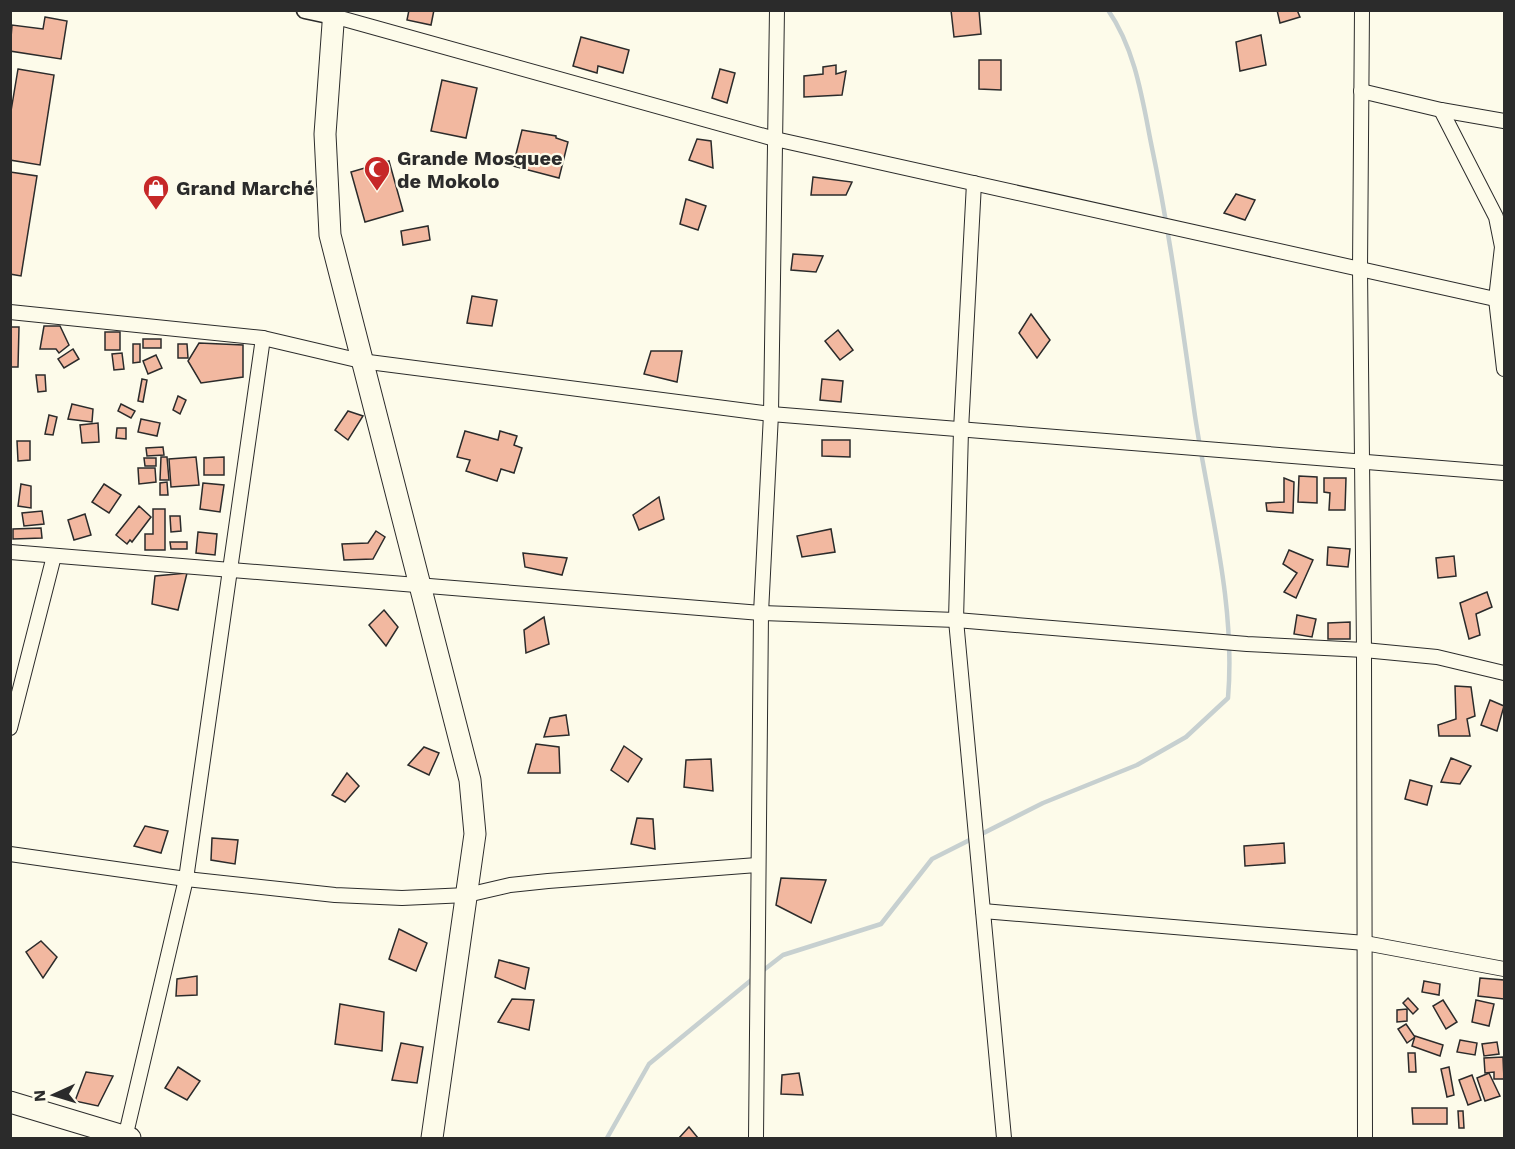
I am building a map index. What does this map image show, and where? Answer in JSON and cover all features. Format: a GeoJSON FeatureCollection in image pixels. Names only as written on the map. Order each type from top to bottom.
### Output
{"type":"FeatureCollection","features":[{"type":"Feature","properties":{"kind":"main road"},"geometry":{"type":"LineString","coordinates":[[333,13],[325,134],[330,235],[360,361],[422,586],[470,780],[474,807],[475,834],[432,1138]]}},
{"type":"Feature","properties":{"kind":"main road"},"geometry":{"type":"LineString","coordinates":[[10,1102],[126,1138]]}},
{"type":"Feature","properties":{"kind":"street"},"geometry":{"type":"LineString","coordinates":[[305,10],[333,13],[775,139],[1158,222],[1500,300]]}},
{"type":"Feature","properties":{"kind":"street"},"geometry":{"type":"LineString","coordinates":[[756,1138],[761,613],[771,414],[777,10]]}},
{"type":"Feature","properties":{"kind":"street"},"geometry":{"type":"LineString","coordinates":[[1362,10],[1360,269],[1364,650],[1365,1138]]}},
{"type":"Feature","properties":{"kind":"street"},"geometry":{"type":"LineString","coordinates":[[1361,91],[1441,110],[1504,121]]}},
{"type":"Feature","properties":{"kind":"street"},"geometry":{"type":"LineString","coordinates":[[1441,110],[1496,217],[1502,247],[1500,300],[1504,369]]}},
{"type":"Feature","properties":{"kind":"street"},"geometry":{"type":"LineString","coordinates":[[974,183],[961,430],[956,620],[1004,1138]]}},
{"type":"Feature","properties":{"kind":"street"},"geometry":{"type":"LineString","coordinates":[[10,312],[263,338],[360,361],[771,414],[1504,472]]}},
{"type":"Feature","properties":{"kind":"street"},"geometry":{"type":"LineString","coordinates":[[126,1138],[186,879],[263,338]]}},
{"type":"Feature","properties":{"kind":"street"},"geometry":{"type":"LineString","coordinates":[[10,552],[761,613],[956,620],[1247,644],[1364,650],[1437,657],[1504,673]]}},
{"type":"Feature","properties":{"kind":"street"},"geometry":{"type":"LineString","coordinates":[[10,728],[54,556]]}},
{"type":"Feature","properties":{"kind":"street"},"geometry":{"type":"LineString","coordinates":[[10,854],[186,879],[391,898],[467,895],[510,885],[548,881],[757,866]]}},
{"type":"Feature","properties":{"kind":"street"},"geometry":{"type":"LineString","coordinates":[[983,910],[1365,943],[1504,969]]}},
{"type":"Feature","properties":{"kind":"building"},"geometry":{"type":"Polygon","coordinates":[[[409,10],[434,10],[431,25],[407,20],[409,10]]]}},
{"type":"Feature","properties":{"kind":"building"},"geometry":{"type":"Polygon","coordinates":[[[951,10],[979,10],[981,34],[954,37],[951,10]]]}},
{"type":"Feature","properties":{"kind":"building"},"geometry":{"type":"Polygon","coordinates":[[[1277,10],[1297,10],[1300,17],[1280,23],[1277,10]]]}},
{"type":"Feature","properties":{"kind":"building"},"geometry":{"type":"Polygon","coordinates":[[[45,17],[67,21],[61,59],[10,51],[12,25],[43,29],[45,17]]]}},
{"type":"Feature","properties":{"kind":"building"},"geometry":{"type":"Polygon","coordinates":[[[1261,35],[1266,65],[1240,71],[1236,42],[1261,35]]]}},
{"type":"Feature","properties":{"kind":"building"},"geometry":{"type":"Polygon","coordinates":[[[581,37],[629,50],[623,73],[598,66],[597,73],[573,66],[581,37]]]}},
{"type":"Feature","properties":{"kind":"building"},"geometry":{"type":"Polygon","coordinates":[[[979,60],[1001,60],[1001,90],[979,89],[979,60]]]}},
{"type":"Feature","properties":{"kind":"building"},"geometry":{"type":"Polygon","coordinates":[[[836,65],[836,74],[846,71],[842,95],[804,97],[804,76],[823,74],[823,67],[836,65]]]}},
{"type":"Feature","properties":{"kind":"building"},"geometry":{"type":"Polygon","coordinates":[[[18,69],[54,75],[40,165],[10,160],[10,117],[18,69]]]}},
{"type":"Feature","properties":{"kind":"building"},"geometry":{"type":"Polygon","coordinates":[[[720,69],[735,73],[727,103],[712,98],[720,69]]]}},
{"type":"Feature","properties":{"kind":"building"},"geometry":{"type":"Polygon","coordinates":[[[442,80],[477,88],[466,138],[431,131],[442,80]]]}},
{"type":"Feature","properties":{"kind":"building"},"geometry":{"type":"Polygon","coordinates":[[[522,130],[556,136],[568,142],[559,178],[513,166],[522,130]]]}},
{"type":"Feature","properties":{"kind":"building"},"geometry":{"type":"Polygon","coordinates":[[[697,139],[711,141],[713,168],[689,160],[697,139]]]}},
{"type":"Feature","properties":{"kind":"building","name":"Grande Mosquee de Mokolo"},"geometry":{"type":"Polygon","coordinates":[[[389,161],[403,211],[365,222],[351,172],[389,161]]]}},
{"type":"Feature","properties":{"kind":"building"},"geometry":{"type":"Polygon","coordinates":[[[10,172],[37,176],[21,276],[10,274],[10,172]]]}},
{"type":"Feature","properties":{"kind":"building"},"geometry":{"type":"Polygon","coordinates":[[[813,177],[852,182],[846,195],[811,195],[813,177]]]}},
{"type":"Feature","properties":{"kind":"building"},"geometry":{"type":"Polygon","coordinates":[[[1236,194],[1255,200],[1245,220],[1224,213],[1236,194]]]}},
{"type":"Feature","properties":{"kind":"building"},"geometry":{"type":"Polygon","coordinates":[[[686,199],[706,206],[698,230],[680,224],[686,199]]]}},
{"type":"Feature","properties":{"kind":"building"},"geometry":{"type":"Polygon","coordinates":[[[428,226],[430,240],[403,245],[401,231],[428,226]]]}},
{"type":"Feature","properties":{"kind":"building"},"geometry":{"type":"Polygon","coordinates":[[[793,254],[823,256],[816,272],[791,270],[793,254]]]}},
{"type":"Feature","properties":{"kind":"building"},"geometry":{"type":"Polygon","coordinates":[[[472,296],[497,300],[492,326],[467,323],[472,296]]]}},
{"type":"Feature","properties":{"kind":"building"},"geometry":{"type":"Polygon","coordinates":[[[1031,314],[1050,340],[1037,358],[1019,333],[1031,314]]]}},
{"type":"Feature","properties":{"kind":"building"},"geometry":{"type":"Polygon","coordinates":[[[44,326],[60,326],[69,345],[59,353],[56,349],[40,349],[44,326]]]}},
{"type":"Feature","properties":{"kind":"building"},"geometry":{"type":"Polygon","coordinates":[[[10,327],[19,327],[18,367],[10,367],[10,327]]]}},
{"type":"Feature","properties":{"kind":"building"},"geometry":{"type":"Polygon","coordinates":[[[838,330],[853,350],[840,360],[825,341],[838,330]]]}},
{"type":"Feature","properties":{"kind":"building"},"geometry":{"type":"Polygon","coordinates":[[[105,332],[120,332],[120,350],[105,350],[105,332]]]}},
{"type":"Feature","properties":{"kind":"building"},"geometry":{"type":"Polygon","coordinates":[[[143,339],[161,339],[161,348],[143,348],[143,339]]]}},
{"type":"Feature","properties":{"kind":"building"},"geometry":{"type":"Polygon","coordinates":[[[199,343],[243,345],[243,377],[201,383],[188,361],[199,343]]]}},
{"type":"Feature","properties":{"kind":"building"},"geometry":{"type":"Polygon","coordinates":[[[133,344],[140,344],[140,362],[133,363],[133,344]]]}},
{"type":"Feature","properties":{"kind":"building"},"geometry":{"type":"Polygon","coordinates":[[[178,344],[187,344],[188,358],[178,358],[178,344]]]}},
{"type":"Feature","properties":{"kind":"building"},"geometry":{"type":"Polygon","coordinates":[[[73,349],[79,359],[64,368],[58,359],[73,349]]]}},
{"type":"Feature","properties":{"kind":"building"},"geometry":{"type":"Polygon","coordinates":[[[651,351],[682,351],[677,382],[644,374],[651,351]]]}},
{"type":"Feature","properties":{"kind":"building"},"geometry":{"type":"Polygon","coordinates":[[[122,353],[124,369],[114,370],[112,354],[122,353]]]}},
{"type":"Feature","properties":{"kind":"building"},"geometry":{"type":"Polygon","coordinates":[[[156,355],[162,368],[148,374],[143,361],[156,355]]]}},
{"type":"Feature","properties":{"kind":"building"},"geometry":{"type":"Polygon","coordinates":[[[36,375],[45,375],[46,391],[38,392],[36,375]]]}},
{"type":"Feature","properties":{"kind":"building"},"geometry":{"type":"Polygon","coordinates":[[[142,379],[147,380],[143,402],[138,401],[142,379]]]}},
{"type":"Feature","properties":{"kind":"building"},"geometry":{"type":"Polygon","coordinates":[[[822,379],[843,381],[841,402],[820,400],[822,379]]]}},
{"type":"Feature","properties":{"kind":"building"},"geometry":{"type":"Polygon","coordinates":[[[178,396],[186,400],[180,414],[173,410],[178,396]]]}},
{"type":"Feature","properties":{"kind":"building"},"geometry":{"type":"Polygon","coordinates":[[[72,404],[93,409],[92,422],[68,419],[72,404]]]}},
{"type":"Feature","properties":{"kind":"building"},"geometry":{"type":"Polygon","coordinates":[[[121,404],[135,411],[131,418],[118,411],[121,404]]]}},
{"type":"Feature","properties":{"kind":"building"},"geometry":{"type":"Polygon","coordinates":[[[348,411],[363,416],[348,440],[335,430],[348,411]]]}},
{"type":"Feature","properties":{"kind":"building"},"geometry":{"type":"Polygon","coordinates":[[[49,415],[57,417],[53,435],[45,434],[49,415]]]}},
{"type":"Feature","properties":{"kind":"building"},"geometry":{"type":"Polygon","coordinates":[[[141,419],[160,423],[157,436],[138,432],[141,419]]]}},
{"type":"Feature","properties":{"kind":"building"},"geometry":{"type":"Polygon","coordinates":[[[98,423],[99,442],[82,443],[80,425],[98,423]]]}},
{"type":"Feature","properties":{"kind":"building"},"geometry":{"type":"Polygon","coordinates":[[[117,428],[126,428],[126,439],[116,438],[117,428]]]}},
{"type":"Feature","properties":{"kind":"building"},"geometry":{"type":"Polygon","coordinates":[[[465,431],[498,440],[500,431],[517,436],[514,445],[522,448],[514,473],[501,469],[497,481],[466,471],[470,460],[457,457],[465,431]]]}},
{"type":"Feature","properties":{"kind":"building"},"geometry":{"type":"Polygon","coordinates":[[[822,440],[850,440],[850,457],[822,456],[822,440]]]}},
{"type":"Feature","properties":{"kind":"building"},"geometry":{"type":"Polygon","coordinates":[[[17,441],[30,441],[30,460],[18,461],[17,441]]]}},
{"type":"Feature","properties":{"kind":"building"},"geometry":{"type":"Polygon","coordinates":[[[163,447],[164,455],[147,456],[146,448],[163,447]]]}},
{"type":"Feature","properties":{"kind":"building"},"geometry":{"type":"Polygon","coordinates":[[[161,457],[167,457],[169,480],[160,480],[161,457]]]}},
{"type":"Feature","properties":{"kind":"building"},"geometry":{"type":"Polygon","coordinates":[[[196,457],[199,485],[171,487],[169,459],[196,457]]]}},
{"type":"Feature","properties":{"kind":"building"},"geometry":{"type":"Polygon","coordinates":[[[224,457],[224,475],[204,475],[204,458],[224,457]]]}},
{"type":"Feature","properties":{"kind":"building"},"geometry":{"type":"Polygon","coordinates":[[[144,458],[156,458],[156,466],[145,466],[144,458]]]}},
{"type":"Feature","properties":{"kind":"building"},"geometry":{"type":"Polygon","coordinates":[[[138,468],[155,468],[156,482],[139,484],[138,468]]]}},
{"type":"Feature","properties":{"kind":"building"},"geometry":{"type":"Polygon","coordinates":[[[1299,476],[1317,477],[1317,503],[1298,502],[1299,476]]]}},
{"type":"Feature","properties":{"kind":"building"},"geometry":{"type":"Polygon","coordinates":[[[1284,478],[1294,482],[1293,513],[1267,511],[1266,503],[1284,502],[1284,478]]]}},
{"type":"Feature","properties":{"kind":"building"},"geometry":{"type":"Polygon","coordinates":[[[1324,478],[1346,478],[1345,510],[1329,510],[1330,493],[1324,492],[1324,478]]]}},
{"type":"Feature","properties":{"kind":"building"},"geometry":{"type":"Polygon","coordinates":[[[167,482],[168,495],[160,495],[160,483],[167,482]]]}},
{"type":"Feature","properties":{"kind":"building"},"geometry":{"type":"Polygon","coordinates":[[[203,483],[224,485],[220,512],[200,509],[203,483]]]}},
{"type":"Feature","properties":{"kind":"building"},"geometry":{"type":"Polygon","coordinates":[[[21,484],[31,486],[31,508],[18,506],[21,484]]]}},
{"type":"Feature","properties":{"kind":"building"},"geometry":{"type":"Polygon","coordinates":[[[104,484],[121,495],[109,513],[92,502],[104,484]]]}},
{"type":"Feature","properties":{"kind":"building"},"geometry":{"type":"Polygon","coordinates":[[[659,497],[664,519],[639,530],[633,515],[659,497]]]}},
{"type":"Feature","properties":{"kind":"building"},"geometry":{"type":"Polygon","coordinates":[[[139,506],[151,517],[132,542],[130,540],[127,544],[116,535],[139,506]]]}},
{"type":"Feature","properties":{"kind":"building"},"geometry":{"type":"Polygon","coordinates":[[[153,509],[165,509],[165,550],[145,550],[145,534],[153,534],[153,509]]]}},
{"type":"Feature","properties":{"kind":"building"},"geometry":{"type":"Polygon","coordinates":[[[42,511],[44,524],[24,526],[22,513],[42,511]]]}},
{"type":"Feature","properties":{"kind":"building"},"geometry":{"type":"Polygon","coordinates":[[[85,514],[91,535],[74,540],[68,520],[85,514]]]}},
{"type":"Feature","properties":{"kind":"building"},"geometry":{"type":"Polygon","coordinates":[[[170,516],[180,516],[181,531],[171,532],[170,516]]]}},
{"type":"Feature","properties":{"kind":"building"},"geometry":{"type":"Polygon","coordinates":[[[41,528],[42,538],[13,539],[13,529],[41,528]]]}},
{"type":"Feature","properties":{"kind":"building"},"geometry":{"type":"Polygon","coordinates":[[[831,529],[835,552],[802,557],[797,536],[831,529]]]}},
{"type":"Feature","properties":{"kind":"building"},"geometry":{"type":"Polygon","coordinates":[[[376,531],[385,537],[373,559],[344,560],[342,544],[368,543],[376,531]]]}},
{"type":"Feature","properties":{"kind":"building"},"geometry":{"type":"Polygon","coordinates":[[[198,532],[217,534],[215,555],[196,553],[198,532]]]}},
{"type":"Feature","properties":{"kind":"building"},"geometry":{"type":"Polygon","coordinates":[[[170,542],[187,542],[187,549],[171,549],[170,542]]]}},
{"type":"Feature","properties":{"kind":"building"},"geometry":{"type":"Polygon","coordinates":[[[1328,547],[1350,549],[1348,567],[1327,565],[1328,547]]]}},
{"type":"Feature","properties":{"kind":"building"},"geometry":{"type":"Polygon","coordinates":[[[1289,550],[1313,560],[1296,598],[1284,592],[1297,573],[1283,564],[1289,550]]]}},
{"type":"Feature","properties":{"kind":"building"},"geometry":{"type":"Polygon","coordinates":[[[523,553],[567,558],[562,575],[525,567],[523,553]]]}},
{"type":"Feature","properties":{"kind":"building"},"geometry":{"type":"Polygon","coordinates":[[[1454,556],[1456,576],[1438,578],[1436,558],[1454,556]]]}},
{"type":"Feature","properties":{"kind":"building"},"geometry":{"type":"Polygon","coordinates":[[[187,573],[178,610],[152,604],[155,576],[187,573]]]}},
{"type":"Feature","properties":{"kind":"building"},"geometry":{"type":"Polygon","coordinates":[[[1487,592],[1492,607],[1476,614],[1480,635],[1469,639],[1460,603],[1487,592]]]}},
{"type":"Feature","properties":{"kind":"building"},"geometry":{"type":"Polygon","coordinates":[[[384,610],[398,627],[386,646],[369,625],[384,610]]]}},
{"type":"Feature","properties":{"kind":"building"},"geometry":{"type":"Polygon","coordinates":[[[1297,615],[1316,619],[1312,637],[1294,634],[1297,615]]]}},
{"type":"Feature","properties":{"kind":"building"},"geometry":{"type":"Polygon","coordinates":[[[544,617],[549,644],[526,653],[524,630],[544,617]]]}},
{"type":"Feature","properties":{"kind":"building"},"geometry":{"type":"Polygon","coordinates":[[[1350,622],[1350,639],[1328,639],[1328,623],[1350,622]]]}},
{"type":"Feature","properties":{"kind":"building"},"geometry":{"type":"Polygon","coordinates":[[[1455,686],[1471,687],[1475,716],[1467,719],[1470,736],[1439,736],[1438,725],[1456,719],[1455,686]]]}},
{"type":"Feature","properties":{"kind":"building"},"geometry":{"type":"Polygon","coordinates":[[[1490,700],[1504,706],[1497,731],[1481,725],[1490,700]]]}},
{"type":"Feature","properties":{"kind":"building"},"geometry":{"type":"Polygon","coordinates":[[[566,715],[569,735],[544,737],[550,718],[566,715]]]}},
{"type":"Feature","properties":{"kind":"building"},"geometry":{"type":"Polygon","coordinates":[[[536,744],[559,747],[560,773],[528,773],[536,744]]]}},
{"type":"Feature","properties":{"kind":"building"},"geometry":{"type":"Polygon","coordinates":[[[624,746],[642,759],[628,782],[611,770],[624,746]]]}},
{"type":"Feature","properties":{"kind":"building"},"geometry":{"type":"Polygon","coordinates":[[[424,747],[439,753],[429,775],[408,765],[424,747]]]}},
{"type":"Feature","properties":{"kind":"building"},"geometry":{"type":"Polygon","coordinates":[[[1451,758],[1471,766],[1460,784],[1441,782],[1451,758]]]}},
{"type":"Feature","properties":{"kind":"building"},"geometry":{"type":"Polygon","coordinates":[[[711,759],[713,791],[684,787],[686,760],[711,759]]]}},
{"type":"Feature","properties":{"kind":"building"},"geometry":{"type":"Polygon","coordinates":[[[347,773],[359,786],[345,802],[332,795],[347,773]]]}},
{"type":"Feature","properties":{"kind":"building"},"geometry":{"type":"Polygon","coordinates":[[[1410,780],[1432,786],[1427,805],[1405,799],[1410,780]]]}},
{"type":"Feature","properties":{"kind":"building"},"geometry":{"type":"Polygon","coordinates":[[[637,818],[653,819],[655,849],[631,844],[637,818]]]}},
{"type":"Feature","properties":{"kind":"building"},"geometry":{"type":"Polygon","coordinates":[[[145,826],[168,831],[161,853],[134,846],[145,826]]]}},
{"type":"Feature","properties":{"kind":"building"},"geometry":{"type":"Polygon","coordinates":[[[212,838],[238,840],[235,864],[211,860],[212,838]]]}},
{"type":"Feature","properties":{"kind":"building"},"geometry":{"type":"Polygon","coordinates":[[[1284,843],[1285,863],[1245,866],[1244,846],[1284,843]]]}},
{"type":"Feature","properties":{"kind":"building"},"geometry":{"type":"Polygon","coordinates":[[[781,878],[826,880],[811,923],[776,905],[781,878]]]}},
{"type":"Feature","properties":{"kind":"building"},"geometry":{"type":"Polygon","coordinates":[[[399,929],[427,943],[416,971],[389,959],[399,929]]]}},
{"type":"Feature","properties":{"kind":"building"},"geometry":{"type":"Polygon","coordinates":[[[41,941],[57,957],[43,978],[26,952],[41,941]]]}},
{"type":"Feature","properties":{"kind":"building"},"geometry":{"type":"Polygon","coordinates":[[[499,960],[529,968],[525,989],[495,977],[499,960]]]}},
{"type":"Feature","properties":{"kind":"building"},"geometry":{"type":"Polygon","coordinates":[[[197,976],[197,995],[176,996],[177,979],[197,976]]]}},
{"type":"Feature","properties":{"kind":"building"},"geometry":{"type":"Polygon","coordinates":[[[1480,978],[1504,980],[1504,999],[1478,996],[1480,978]]]}},
{"type":"Feature","properties":{"kind":"building"},"geometry":{"type":"Polygon","coordinates":[[[1424,981],[1440,984],[1439,995],[1422,992],[1424,981]]]}},
{"type":"Feature","properties":{"kind":"building"},"geometry":{"type":"Polygon","coordinates":[[[1408,998],[1418,1009],[1413,1014],[1403,1003],[1408,998]]]}},
{"type":"Feature","properties":{"kind":"building"},"geometry":{"type":"Polygon","coordinates":[[[512,999],[534,1000],[529,1030],[498,1022],[512,999]]]}},
{"type":"Feature","properties":{"kind":"building"},"geometry":{"type":"Polygon","coordinates":[[[1443,1000],[1457,1022],[1446,1029],[1433,1006],[1443,1000]]]}},
{"type":"Feature","properties":{"kind":"building"},"geometry":{"type":"Polygon","coordinates":[[[1476,1000],[1494,1004],[1489,1026],[1472,1022],[1476,1000]]]}},
{"type":"Feature","properties":{"kind":"building"},"geometry":{"type":"Polygon","coordinates":[[[340,1004],[384,1012],[382,1051],[335,1044],[340,1004]]]}},
{"type":"Feature","properties":{"kind":"building"},"geometry":{"type":"Polygon","coordinates":[[[1407,1009],[1407,1021],[1397,1022],[1397,1010],[1407,1009]]]}},
{"type":"Feature","properties":{"kind":"building"},"geometry":{"type":"Polygon","coordinates":[[[1406,1024],[1415,1037],[1407,1043],[1398,1029],[1406,1024]]]}},
{"type":"Feature","properties":{"kind":"building"},"geometry":{"type":"Polygon","coordinates":[[[1415,1036],[1443,1045],[1440,1056],[1412,1046],[1415,1036]]]}},
{"type":"Feature","properties":{"kind":"building"},"geometry":{"type":"Polygon","coordinates":[[[1460,1040],[1477,1043],[1475,1055],[1457,1052],[1460,1040]]]}},
{"type":"Feature","properties":{"kind":"building"},"geometry":{"type":"Polygon","coordinates":[[[1497,1042],[1499,1054],[1484,1056],[1482,1044],[1497,1042]]]}},
{"type":"Feature","properties":{"kind":"building"},"geometry":{"type":"Polygon","coordinates":[[[401,1043],[423,1047],[417,1083],[392,1080],[401,1043]]]}},
{"type":"Feature","properties":{"kind":"building"},"geometry":{"type":"Polygon","coordinates":[[[1408,1053],[1415,1053],[1416,1072],[1409,1072],[1408,1053]]]}},
{"type":"Feature","properties":{"kind":"building"},"geometry":{"type":"Polygon","coordinates":[[[1503,1057],[1504,1079],[1494,1079],[1494,1072],[1485,1073],[1484,1058],[1503,1057]]]}},
{"type":"Feature","properties":{"kind":"building"},"geometry":{"type":"Polygon","coordinates":[[[178,1067],[200,1081],[187,1100],[165,1088],[178,1067]]]}},
{"type":"Feature","properties":{"kind":"building"},"geometry":{"type":"Polygon","coordinates":[[[1449,1067],[1454,1095],[1447,1097],[1441,1069],[1449,1067]]]}},
{"type":"Feature","properties":{"kind":"building"},"geometry":{"type":"Polygon","coordinates":[[[86,1072],[113,1076],[98,1106],[75,1101],[86,1072]]]}},
{"type":"Feature","properties":{"kind":"building"},"geometry":{"type":"Polygon","coordinates":[[[799,1073],[803,1095],[781,1094],[782,1075],[799,1073]]]}},
{"type":"Feature","properties":{"kind":"building"},"geometry":{"type":"Polygon","coordinates":[[[1489,1073],[1500,1096],[1485,1101],[1477,1078],[1489,1073]]]}},
{"type":"Feature","properties":{"kind":"building"},"geometry":{"type":"Polygon","coordinates":[[[1472,1075],[1481,1100],[1468,1105],[1459,1080],[1472,1075]]]}},
{"type":"Feature","properties":{"kind":"building"},"geometry":{"type":"Polygon","coordinates":[[[1412,1108],[1447,1108],[1447,1124],[1413,1124],[1412,1108]]]}},
{"type":"Feature","properties":{"kind":"building"},"geometry":{"type":"Polygon","coordinates":[[[1458,1111],[1463,1111],[1464,1128],[1459,1128],[1458,1111]]]}},
{"type":"Feature","properties":{"kind":"building"},"geometry":{"type":"Polygon","coordinates":[[[689,1127],[698,1138],[679,1138],[689,1127]]]}},
{"type":"Feature","properties":{"kind":"waterway"},"geometry":{"type":"LineString","coordinates":[[761,972],[783,955],[881,924],[932,859],[1043,803],[1137,765],[1186,737],[1228,698],[1228,627],[1225,592],[1164,211],[1136,74],[1125,41],[1108,10]]}},
{"type":"Feature","properties":{"kind":"waterway"},"geometry":{"type":"LineString","coordinates":[[607,1138],[649,1064],[755,977]]}},
{"type":"Feature","properties":{"kind":"place","name":"Grande Mosquee de Mokolo"},"geometry":{"type":"Point","coordinates":[377,192]}},
{"type":"Feature","properties":{"kind":"place","name":"Grand Marché"},"geometry":{"type":"Point","coordinates":[156,211]}}]}
